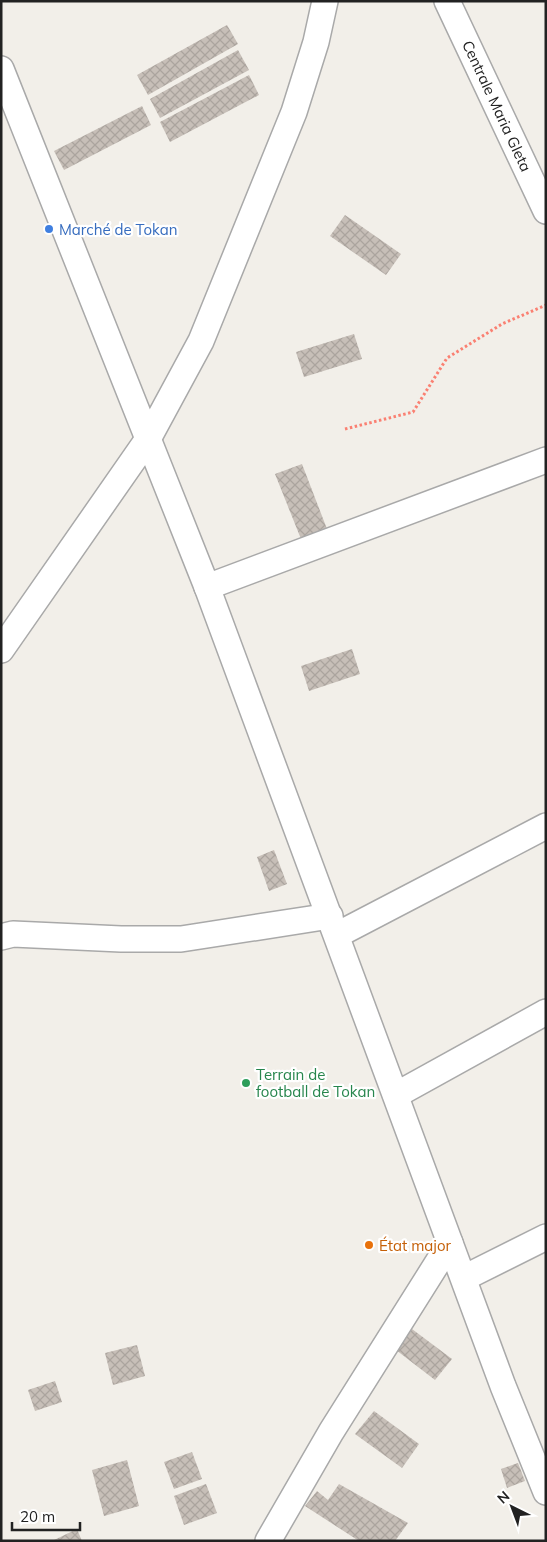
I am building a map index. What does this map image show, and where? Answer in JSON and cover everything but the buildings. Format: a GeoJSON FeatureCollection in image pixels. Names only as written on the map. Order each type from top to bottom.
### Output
{"type":"FeatureCollection","features":[{"type":"Feature","properties":{"kind":"street"},"geometry":{"type":"LineString","coordinates":[[5,633],[148,439],[201,341],[294,112],[316,42],[324,1]]}},
{"type":"Feature","properties":{"kind":"street","name":"Centrale Maria Gleta"},"geometry":{"type":"LineString","coordinates":[[447,1],[546,211]]}},
{"type":"Feature","properties":{"kind":"street"},"geometry":{"type":"LineString","coordinates":[[1,69],[206,587],[334,925],[450,1243],[546,1492]]}},
{"type":"Feature","properties":{"kind":"street"},"geometry":{"type":"LineString","coordinates":[[206,587],[546,460]]}},
{"type":"Feature","properties":{"kind":"street"},"geometry":{"type":"LineString","coordinates":[[1,937],[13,934],[121,940],[181,940],[334,925],[546,826]]}},
{"type":"Feature","properties":{"kind":"street"},"geometry":{"type":"LineString","coordinates":[[396,1095],[546,1012]]}},
{"type":"Feature","properties":{"kind":"street"},"geometry":{"type":"LineString","coordinates":[[464,1278],[546,1237]]}},
{"type":"Feature","properties":{"kind":"street"},"geometry":{"type":"LineString","coordinates":[[268,1541],[331,1432],[450,1243]]}},
{"type":"Feature","properties":{"kind":"path"},"geometry":{"type":"LineString","coordinates":[[345,429],[413,412],[447,358],[502,324],[546,304]]}},
{"type":"Feature","properties":{"kind":"place","name":"Marché de Tokan"},"geometry":{"type":"Point","coordinates":[49,229]}},
{"type":"Feature","properties":{"kind":"place","name":"Terrain de football de Tokan"},"geometry":{"type":"Point","coordinates":[246,1083]}},
{"type":"Feature","properties":{"kind":"place","name":"État major"},"geometry":{"type":"Point","coordinates":[369,1245]}}]}
